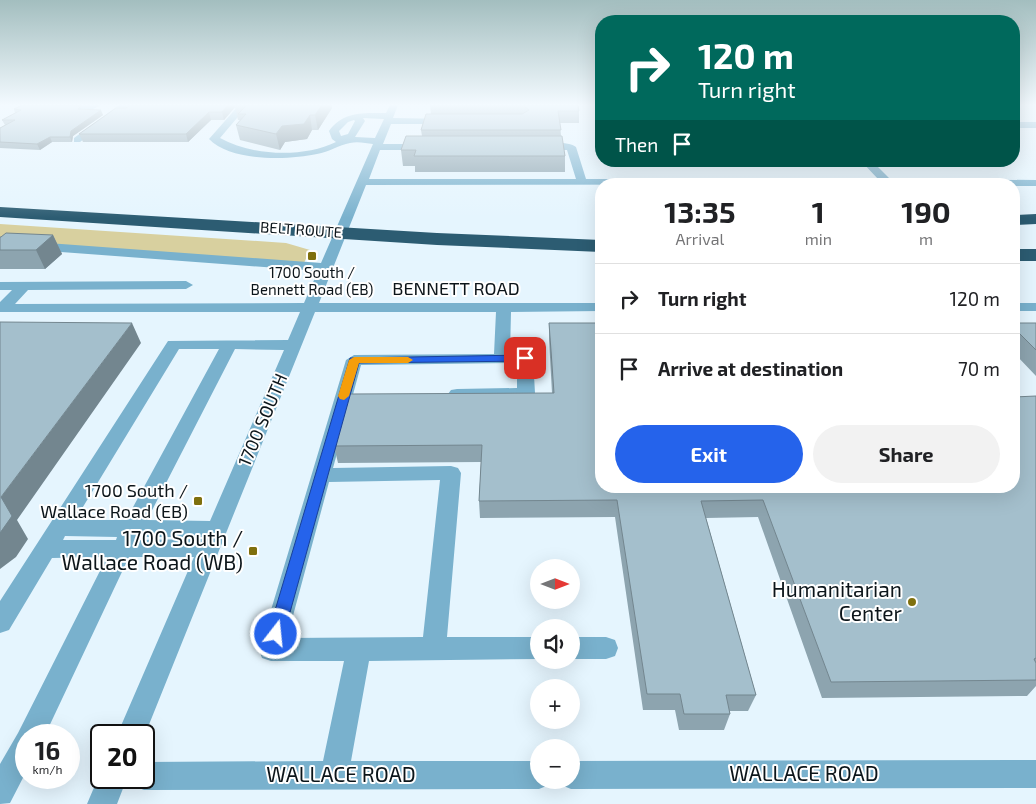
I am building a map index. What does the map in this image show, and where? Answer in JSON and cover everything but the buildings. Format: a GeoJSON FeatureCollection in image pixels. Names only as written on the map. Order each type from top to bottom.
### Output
{"type":"FeatureCollection","features":[{"type":"Feature","properties":{"kind":"highway","name":"BELT ROUTE"},"geometry":{"type":"LineString","coordinates":[[0,203],[595,246]]}},
{"type":"Feature","properties":{"kind":"highway","name":"BELT ROUTE"},"geometry":{"type":"LineString","coordinates":[[0,212],[289,224]]}},
{"type":"Feature","properties":{"kind":"highway"},"geometry":{"type":"LineString","coordinates":[[1020,220],[1036,219]]}},
{"type":"Feature","properties":{"kind":"highway"},"geometry":{"type":"LineString","coordinates":[[518,232],[595,230]]}},
{"type":"Feature","properties":{"kind":"highway","name":"BELT ROUTE"},"geometry":{"type":"LineString","coordinates":[[398,231],[518,232],[595,236]]}},
{"type":"Feature","properties":{"kind":"highway"},"geometry":{"type":"LineString","coordinates":[[1020,244],[1036,244]]}},
{"type":"Feature","properties":{"kind":"highway"},"geometry":{"type":"LineString","coordinates":[[1020,255],[1036,255]]}},
{"type":"Feature","properties":{"kind":"street"},"geometry":{"type":"LineString","coordinates":[[218,143],[238,151],[282,154],[323,149],[342,143]]}},
{"type":"Feature","properties":{"kind":"street"},"geometry":{"type":"LineString","coordinates":[[362,143],[435,147]]}},
{"type":"Feature","properties":{"kind":"street","name":"1700 SOUTH"},"geometry":{"type":"LineString","coordinates":[[136,724],[378,144]]}},
{"type":"Feature","properties":{"kind":"street"},"geometry":{"type":"LineString","coordinates":[[532,147],[572,147],[582,182]]}},
{"type":"Feature","properties":{"kind":"street"},"geometry":{"type":"LineString","coordinates":[[872,167],[883,178]]}},
{"type":"Feature","properties":{"kind":"street"},"geometry":{"type":"LineString","coordinates":[[362,182],[595,182]]}},
{"type":"Feature","properties":{"kind":"street"},"geometry":{"type":"LineString","coordinates":[[1020,183],[1036,183]]}},
{"type":"Feature","properties":{"kind":"street"},"geometry":{"type":"LineString","coordinates":[[0,246],[34,246],[301,267],[328,267]]}},
{"type":"Feature","properties":{"kind":"street"},"geometry":{"type":"LineString","coordinates":[[0,286],[186,285]]}},
{"type":"Feature","properties":{"kind":"street","name":"BENNETT ROAD"},"geometry":{"type":"LineString","coordinates":[[24,286],[2,308],[595,307]]}},
{"type":"Feature","properties":{"kind":"street"},"geometry":{"type":"LineString","coordinates":[[1020,306],[1036,306]]}},
{"type":"Feature","properties":{"kind":"street"},"geometry":{"type":"LineString","coordinates":[[502,359],[504,307]]}},
{"type":"Feature","properties":{"kind":"street"},"geometry":{"type":"LineString","coordinates":[[0,622],[48,549],[59,528],[174,344],[295,345]]}},
{"type":"Feature","properties":{"kind":"street"},"geometry":{"type":"LineString","coordinates":[[35,724],[127,539],[230,344]]}},
{"type":"Feature","properties":{"kind":"street"},"geometry":{"type":"LineString","coordinates":[[440,394],[526,393],[525,358],[354,360],[353,395],[321,475],[271,650],[530,648]]}},
{"type":"Feature","properties":{"kind":"street"},"geometry":{"type":"LineString","coordinates":[[321,475],[451,473],[434,649]]}},
{"type":"Feature","properties":{"kind":"street"},"geometry":{"type":"LineString","coordinates":[[59,528],[127,539]]}},
{"type":"Feature","properties":{"kind":"street"},"geometry":{"type":"LineString","coordinates":[[48,549],[127,539],[214,539]]}},
{"type":"Feature","properties":{"kind":"street"},"geometry":{"type":"LineString","coordinates":[[580,648],[606,648]]}},
{"type":"Feature","properties":{"kind":"street"},"geometry":{"type":"LineString","coordinates":[[334,775],[359,649]]}},
{"type":"Feature","properties":{"kind":"street"},"geometry":{"type":"LineString","coordinates":[[0,792],[15,764]]}},
{"type":"Feature","properties":{"kind":"street","name":"WALLACE ROAD"},"geometry":{"type":"LineString","coordinates":[[580,775],[1036,774]]}},
{"type":"Feature","properties":{"kind":"street","name":"WALLACE ROAD"},"geometry":{"type":"LineString","coordinates":[[155,776],[530,775]]}},
{"type":"Feature","properties":{"kind":"street"},"geometry":{"type":"LineString","coordinates":[[102,804],[108,789]]}},
{"type":"Feature","properties":{"kind":"shaded area"},"geometry":{"type":"Polygon","coordinates":[[[0,224],[286,243],[310,250],[304,263],[0,242],[0,224]]]}},
{"type":"Feature","properties":{"kind":"slow traffic"},"geometry":{"type":"LineString","coordinates":[[344,396],[354,360],[408,360]]}},
{"type":"Feature","properties":{"kind":"place","name":"1700 South / Bennett Road (EB)"},"geometry":{"type":"Point","coordinates":[312,256]}},
{"type":"Feature","properties":{"kind":"place","name":"1700 South / Wallace Road (EB)"},"geometry":{"type":"Point","coordinates":[198,501]}},
{"type":"Feature","properties":{"kind":"place","name":"1700 South / Wallace Road (WB)"},"geometry":{"type":"Point","coordinates":[253,551]}},
{"type":"Feature","properties":{"kind":"place","name":"Humanitarian Center"},"geometry":{"type":"Point","coordinates":[912,602]}},
{"type":"Feature","properties":{"kind":"route"},"geometry":{"type":"LineString","coordinates":[[276,634],[354,360],[525,358]]}}]}
